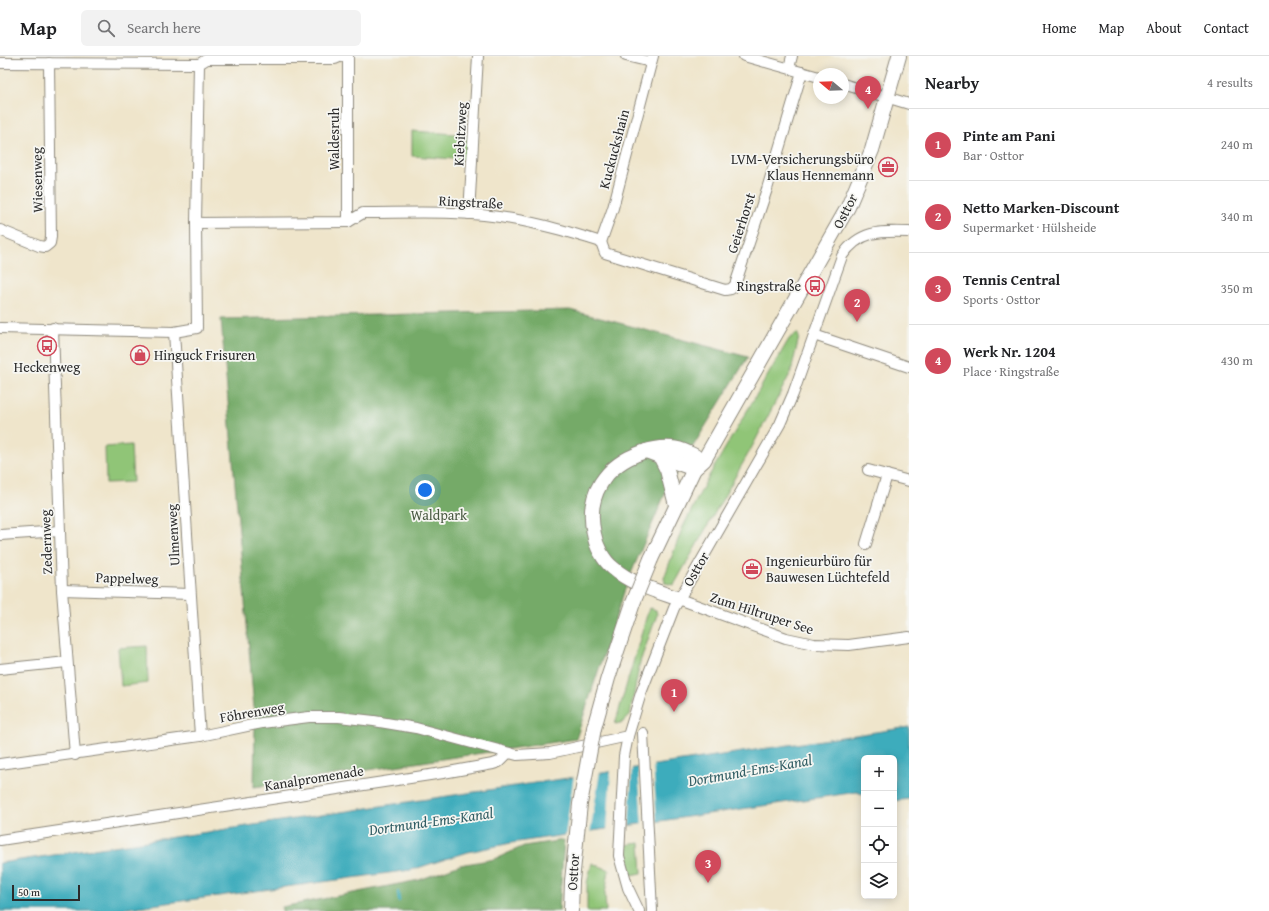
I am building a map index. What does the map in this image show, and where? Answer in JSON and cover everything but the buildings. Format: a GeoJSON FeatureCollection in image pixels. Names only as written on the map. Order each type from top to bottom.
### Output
{"type":"FeatureCollection","features":[{"type":"Feature","properties":{"kind":"main road","name":"Osttor"},"geometry":{"type":"LineString","coordinates":[[571,911],[572,881],[580,804],[594,728],[610,672],[633,603],[651,559],[695,463],[765,341],[786,312],[834,234],[854,193],[872,150],[899,56]]}},
{"type":"Feature","properties":{"kind":"main road"},"geometry":{"type":"LineString","coordinates":[[679,599],[628,579],[612,568],[596,543],[591,522],[592,504],[600,485],[611,470],[627,458],[661,447],[674,448],[695,463]]}},
{"type":"Feature","properties":{"kind":"main road"},"geometry":{"type":"LineString","coordinates":[[646,451],[660,456],[695,463]]}},
{"type":"Feature","properties":{"kind":"main road"},"geometry":{"type":"LineString","coordinates":[[660,456],[667,470],[676,505]]}},
{"type":"Feature","properties":{"kind":"street"},"geometry":{"type":"LineString","coordinates":[[0,63],[199,64],[208,59],[335,59],[342,56]]}},
{"type":"Feature","properties":{"kind":"street","name":"Waldesruh"},"geometry":{"type":"LineString","coordinates":[[348,56],[348,222]]}},
{"type":"Feature","properties":{"kind":"street","name":"Kiebitzweg"},"geometry":{"type":"LineString","coordinates":[[469,214],[478,56]]}},
{"type":"Feature","properties":{"kind":"street"},"geometry":{"type":"LineString","coordinates":[[626,56],[652,59]]}},
{"type":"Feature","properties":{"kind":"street"},"geometry":{"type":"LineString","coordinates":[[744,56],[813,75]]}},
{"type":"Feature","properties":{"kind":"street"},"geometry":{"type":"LineString","coordinates":[[788,68],[792,56]]}},
{"type":"Feature","properties":{"kind":"street","name":"Kuckuckshain"},"geometry":{"type":"LineString","coordinates":[[601,242],[613,208],[652,59]]}},
{"type":"Feature","properties":{"kind":"street","name":"Wiesenweg"},"geometry":{"type":"LineString","coordinates":[[0,230],[39,246],[45,246],[50,243],[49,63]]}},
{"type":"Feature","properties":{"kind":"street"},"geometry":{"type":"LineString","coordinates":[[0,328],[53,328],[174,332],[197,328],[196,223],[199,64]]}},
{"type":"Feature","properties":{"kind":"street","name":"Geierhorst"},"geometry":{"type":"LineString","coordinates":[[601,242],[605,253],[725,290],[731,289],[735,285],[767,189],[802,72]]}},
{"type":"Feature","properties":{"kind":"street"},"geometry":{"type":"LineString","coordinates":[[849,86],[909,104]]}},
{"type":"Feature","properties":{"kind":"street","name":"Ringstraße"},"geometry":{"type":"LineString","coordinates":[[196,223],[348,222],[363,213],[469,214],[512,218],[555,228],[601,242]]}},
{"type":"Feature","properties":{"kind":"street","name":"Osttor"},"geometry":{"type":"LineString","coordinates":[[639,911],[633,901],[619,856],[624,756],[628,736],[660,640],[679,599],[772,441],[790,401],[842,256],[851,245],[862,237],[875,232],[909,232]]}},
{"type":"Feature","properties":{"kind":"street","name":"Zedernweg"},"geometry":{"type":"LineString","coordinates":[[53,328],[62,590],[75,755]]}},
{"type":"Feature","properties":{"kind":"street","name":"Ulmenweg"},"geometry":{"type":"LineString","coordinates":[[174,332],[200,736]]}},
{"type":"Feature","properties":{"kind":"street"},"geometry":{"type":"LineString","coordinates":[[814,335],[909,367]]}},
{"type":"Feature","properties":{"kind":"street"},"geometry":{"type":"LineString","coordinates":[[868,470],[909,482]]}},
{"type":"Feature","properties":{"kind":"street"},"geometry":{"type":"LineString","coordinates":[[866,544],[887,475]]}},
{"type":"Feature","properties":{"kind":"street"},"geometry":{"type":"LineString","coordinates":[[0,535],[60,531]]}},
{"type":"Feature","properties":{"kind":"street","name":"Pappelweg"},"geometry":{"type":"LineString","coordinates":[[62,590],[190,594]]}},
{"type":"Feature","properties":{"kind":"street","name":"Zum Hiltruper See"},"geometry":{"type":"LineString","coordinates":[[679,599],[786,638],[814,644],[849,645],[909,637]]}},
{"type":"Feature","properties":{"kind":"street"},"geometry":{"type":"LineString","coordinates":[[0,669],[67,662]]}},
{"type":"Feature","properties":{"kind":"street","name":"Föhrenweg"},"geometry":{"type":"LineString","coordinates":[[0,764],[75,755],[200,736],[283,720],[339,716],[416,728],[508,753]]}},
{"type":"Feature","properties":{"kind":"street"},"geometry":{"type":"LineString","coordinates":[[643,732],[652,911]]}},
{"type":"Feature","properties":{"kind":"street"},"geometry":{"type":"LineString","coordinates":[[508,753],[526,755],[550,753],[628,736]]}},
{"type":"Feature","properties":{"kind":"street","name":"Kanalpromenade"},"geometry":{"type":"LineString","coordinates":[[0,840],[443,773],[493,764],[499,762],[508,753]]}},
{"type":"Feature","properties":{"kind":"green space"},"geometry":{"type":"Polygon","coordinates":[[[412,131],[470,135],[468,160],[412,156],[412,131]]]}},
{"type":"Feature","properties":{"kind":"green space","name":"Waldpark"},"geometry":{"type":"Polygon","coordinates":[[[570,310],[748,357],[668,487],[627,583],[576,739],[254,787],[255,720],[221,319],[570,310]]]}},
{"type":"Feature","properties":{"kind":"green space"},"geometry":{"type":"Polygon","coordinates":[[[797,333],[799,337],[791,372],[752,447],[674,585],[665,583],[664,578],[682,529],[706,481],[789,339],[797,333]]]}},
{"type":"Feature","properties":{"kind":"green space"},"geometry":{"type":"Polygon","coordinates":[[[131,445],[133,482],[106,483],[105,447],[131,445]]]}},
{"type":"Feature","properties":{"kind":"green space"},"geometry":{"type":"Polygon","coordinates":[[[649,608],[656,610],[657,615],[640,662],[630,715],[624,722],[615,724],[649,608]]]}},
{"type":"Feature","properties":{"kind":"green space"},"geometry":{"type":"Polygon","coordinates":[[[147,646],[148,683],[121,686],[118,648],[147,646]]]}},
{"type":"Feature","properties":{"kind":"green space"},"geometry":{"type":"Polygon","coordinates":[[[564,840],[559,911],[282,911],[282,907],[419,880],[460,865],[495,859],[524,846],[564,840]]]}},
{"type":"Feature","properties":{"kind":"green space"},"geometry":{"type":"Polygon","coordinates":[[[640,843],[642,873],[631,875],[625,845],[640,843]]]}},
{"type":"Feature","properties":{"kind":"green space"},"geometry":{"type":"Polygon","coordinates":[[[592,863],[609,870],[605,894],[606,911],[587,911],[587,883],[592,863]]]}},
{"type":"Feature","properties":{"kind":"water","name":"Dortmund-Ems-Kanal"},"geometry":{"type":"Polygon","coordinates":[[[909,727],[909,799],[897,801],[897,755],[861,755],[861,794],[857,792],[511,843],[468,852],[411,870],[108,911],[0,911],[0,863],[909,727]]]}},
{"type":"Feature","properties":{"kind":"pier"},"geometry":{"type":"Polygon","coordinates":[[[653,762],[657,824],[642,826],[638,765],[653,762]]]}},
{"type":"Feature","properties":{"kind":"pier"},"geometry":{"type":"Polygon","coordinates":[[[632,766],[629,828],[607,831],[611,769],[632,766]]]}},
{"type":"Feature","properties":{"kind":"pier"},"geometry":{"type":"Polygon","coordinates":[[[600,771],[590,834],[565,837],[574,775],[600,771]]]}},
{"type":"Feature","properties":{"kind":"waterway"},"geometry":{"type":"LineString","coordinates":[[398,892],[399,901]]}},
{"type":"Feature","properties":{"kind":"place","name":"Werk Nr. 1204"},"geometry":{"type":"Point","coordinates":[868,109]}},
{"type":"Feature","properties":{"kind":"place","name":"LVM-Versicherungsbüro Klaus Hennemann"},"geometry":{"type":"Point","coordinates":[888,167]}},
{"type":"Feature","properties":{"kind":"place","name":"Ringstraße"},"geometry":{"type":"Point","coordinates":[815,286]}},
{"type":"Feature","properties":{"kind":"place","name":"Netto Marken-Discount"},"geometry":{"type":"Point","coordinates":[857,322]}},
{"type":"Feature","properties":{"kind":"place","name":"Heckenweg"},"geometry":{"type":"Point","coordinates":[47,346]}},
{"type":"Feature","properties":{"kind":"place","name":"Hinguck Frisuren"},"geometry":{"type":"Point","coordinates":[140,355]}},
{"type":"Feature","properties":{"kind":"place","name":"Ingenieurbüro für Bauwesen Lüchtefeld"},"geometry":{"type":"Point","coordinates":[752,569]}},
{"type":"Feature","properties":{"kind":"place","name":"Pinte am Pani"},"geometry":{"type":"Point","coordinates":[674,712]}},
{"type":"Feature","properties":{"kind":"place","name":"Tennis Central"},"geometry":{"type":"Point","coordinates":[708,883]}}]}
